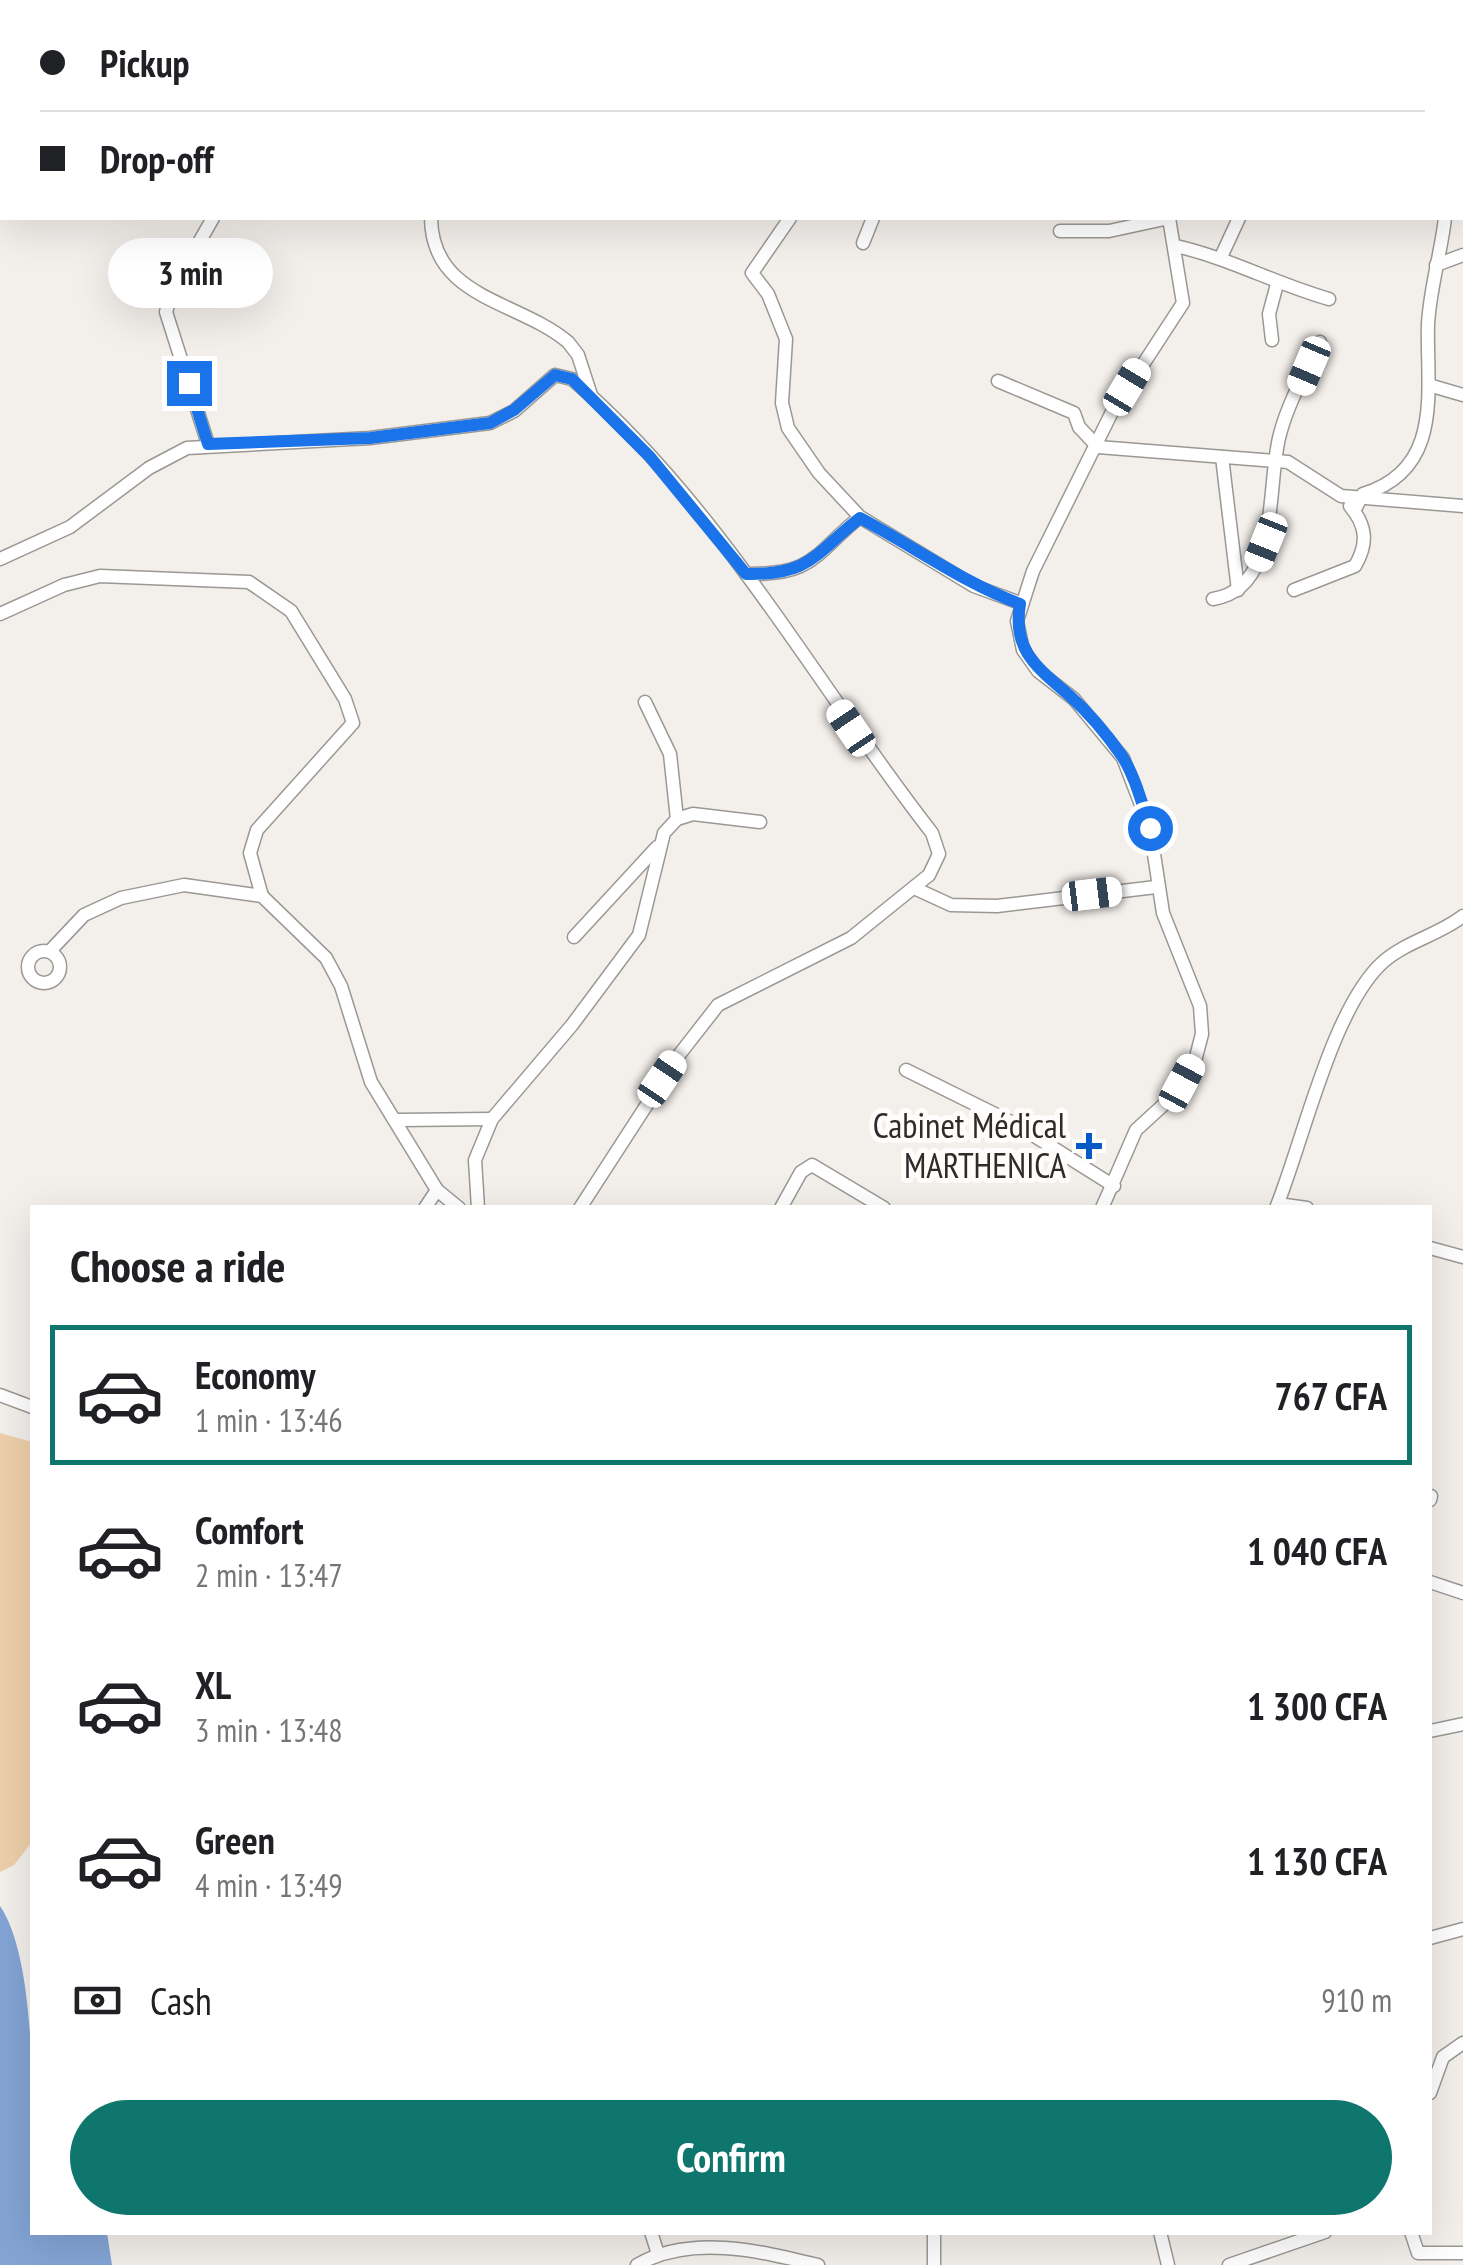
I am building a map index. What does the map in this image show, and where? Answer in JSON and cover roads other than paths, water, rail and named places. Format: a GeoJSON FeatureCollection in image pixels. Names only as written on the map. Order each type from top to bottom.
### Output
{"type":"FeatureCollection","features":[{"type":"Feature","properties":{"kind":"street"},"geometry":{"type":"LineString","coordinates":[[208,444],[166,312],[173,288],[212,220]]}},
{"type":"Feature","properties":{"kind":"street"},"geometry":{"type":"LineString","coordinates":[[432,220],[438,255],[451,276],[568,342],[578,355],[592,397]]}},
{"type":"Feature","properties":{"kind":"street"},"geometry":{"type":"LineString","coordinates":[[789,220],[752,273],[768,294],[786,339],[782,403],[788,428],[819,472],[860,518],[920,550],[974,586],[1020,604]]}},
{"type":"Feature","properties":{"kind":"street"},"geometry":{"type":"LineString","coordinates":[[863,243],[872,220]]}},
{"type":"Feature","properties":{"kind":"street"},"geometry":{"type":"LineString","coordinates":[[1060,231],[1109,231],[1160,220]]}},
{"type":"Feature","properties":{"kind":"street"},"geometry":{"type":"LineString","coordinates":[[1104,1205],[1136,1130],[1172,1098],[1200,1046],[1200,1006],[1156,886],[1150,828],[1123,758],[1074,700],[1038,670],[1023,650],[1017,621],[1020,604],[1112,412],[1182,303],[1170,220]]}},
{"type":"Feature","properties":{"kind":"street"},"geometry":{"type":"LineString","coordinates":[[1222,257],[1238,220]]}},
{"type":"Feature","properties":{"kind":"street"},"geometry":{"type":"LineString","coordinates":[[1357,505],[1403,470],[1425,432],[1432,386],[1428,322],[1446,220]]}},
{"type":"Feature","properties":{"kind":"street"},"geometry":{"type":"LineString","coordinates":[[1176,246],[1222,257],[1278,284],[1329,298]]}},
{"type":"Feature","properties":{"kind":"street"},"geometry":{"type":"LineString","coordinates":[[1436,265],[1463,255]]}},
{"type":"Feature","properties":{"kind":"street"},"geometry":{"type":"LineString","coordinates":[[1272,340],[1269,314],[1278,284]]}},
{"type":"Feature","properties":{"kind":"street"},"geometry":{"type":"LineString","coordinates":[[1213,599],[1238,590],[1254,570],[1266,542],[1269,484],[1288,413],[1320,342]]}},
{"type":"Feature","properties":{"kind":"street"},"geometry":{"type":"LineString","coordinates":[[0,559],[89,516],[167,457],[208,444],[370,438],[490,423],[514,410],[555,375],[572,379],[650,457],[746,574],[851,728],[936,840],[936,864],[914,888],[850,938],[718,1005],[678,1055],[582,1205]]}},
{"type":"Feature","properties":{"kind":"street"},"geometry":{"type":"LineString","coordinates":[[998,381],[1074,413],[1078,428],[1098,447],[1276,460],[1300,466],[1357,505],[1463,506]]}},
{"type":"Feature","properties":{"kind":"street"},"geometry":{"type":"LineString","coordinates":[[1432,386],[1463,395]]}},
{"type":"Feature","properties":{"kind":"street"},"geometry":{"type":"LineString","coordinates":[[1222,457],[1238,590]]}},
{"type":"Feature","properties":{"kind":"street"},"geometry":{"type":"LineString","coordinates":[[1294,590],[1355,566],[1364,538],[1357,505]]}},
{"type":"Feature","properties":{"kind":"street"},"geometry":{"type":"LineString","coordinates":[[746,574],[780,573],[820,557],[860,518]]}},
{"type":"Feature","properties":{"kind":"street"},"geometry":{"type":"LineString","coordinates":[[0,614],[64,585],[126,575],[250,582],[291,612],[345,699],[353,722],[257,830],[250,853],[262,896],[326,958],[341,986],[372,1082],[437,1190],[455,1205]]}},
{"type":"Feature","properties":{"kind":"street"},"geometry":{"type":"LineString","coordinates":[[574,937],[658,846],[677,819],[670,754],[645,702]]}},
{"type":"Feature","properties":{"kind":"street"},"geometry":{"type":"LineString","coordinates":[[677,819],[719,814],[760,822]]}},
{"type":"Feature","properties":{"kind":"street"},"geometry":{"type":"LineString","coordinates":[[478,1205],[475,1160],[492,1119],[572,1024],[639,934],[648,911],[658,846]]}},
{"type":"Feature","properties":{"kind":"street"},"geometry":{"type":"LineString","coordinates":[[50,951],[84,916],[121,898],[184,885],[262,896]]}},
{"type":"Feature","properties":{"kind":"street"},"geometry":{"type":"LineString","coordinates":[[914,888],[951,905],[997,906],[1156,886]]}},
{"type":"Feature","properties":{"kind":"street"},"geometry":{"type":"LineString","coordinates":[[1277,1205],[1328,1062],[1371,976],[1398,952],[1463,916]]}},
{"type":"Feature","properties":{"kind":"street"},"geometry":{"type":"LineString","coordinates":[[906,1070],[1017,1125],[1114,1186]]}},
{"type":"Feature","properties":{"kind":"street"},"geometry":{"type":"LineString","coordinates":[[398,1120],[492,1119]]}},
{"type":"Feature","properties":{"kind":"street"},"geometry":{"type":"LineString","coordinates":[[782,1205],[802,1172],[812,1165],[879,1205]]}},
{"type":"Feature","properties":{"kind":"street"},"geometry":{"type":"LineString","coordinates":[[427,1205],[437,1190]]}},
{"type":"Feature","properties":{"kind":"street"},"geometry":{"type":"LineString","coordinates":[[1432,1249],[1463,1257]]}},
{"type":"Feature","properties":{"kind":"street"},"geometry":{"type":"LineString","coordinates":[[0,1394],[30,1406]]}},
{"type":"Feature","properties":{"kind":"street"},"geometry":{"type":"LineString","coordinates":[[1432,1583],[1463,1593]]}},
{"type":"Feature","properties":{"kind":"street"},"geometry":{"type":"LineString","coordinates":[[1432,1731],[1463,1724]]}},
{"type":"Feature","properties":{"kind":"street"},"geometry":{"type":"LineString","coordinates":[[1432,1937],[1463,1929]]}},
{"type":"Feature","properties":{"kind":"street"},"geometry":{"type":"LineString","coordinates":[[1432,2087],[1442,2057],[1463,2043]]}},
{"type":"Feature","properties":{"kind":"street"},"geometry":{"type":"LineString","coordinates":[[651,2235],[658,2254]]}},
{"type":"Feature","properties":{"kind":"street"},"geometry":{"type":"LineString","coordinates":[[934,2235],[934,2265]]}},
{"type":"Feature","properties":{"kind":"street"},"geometry":{"type":"LineString","coordinates":[[1161,2235],[1168,2265]]}},
{"type":"Feature","properties":{"kind":"street"},"geometry":{"type":"LineString","coordinates":[[1229,2265],[1315,2235]]}},
{"type":"Feature","properties":{"kind":"street"},"geometry":{"type":"LineString","coordinates":[[637,2265],[658,2254],[695,2247],[818,2265]]}},
{"type":"Feature","properties":{"kind":"street"},"geometry":{"type":"LineString","coordinates":[[1419,2259],[1463,2253]]}},
{"type":"Feature","properties":{"kind":"water"},"geometry":{"type":"Polygon","coordinates":[[[0,1906],[13,1934],[29,2016],[30,2235],[107,2235],[112,2265],[0,2265],[0,1906]]]}},
{"type":"Feature","properties":{"kind":"place","name":"Cabinet Médical MARTHENICA"},"geometry":{"type":"Point","coordinates":[1089,1146]}}]}
